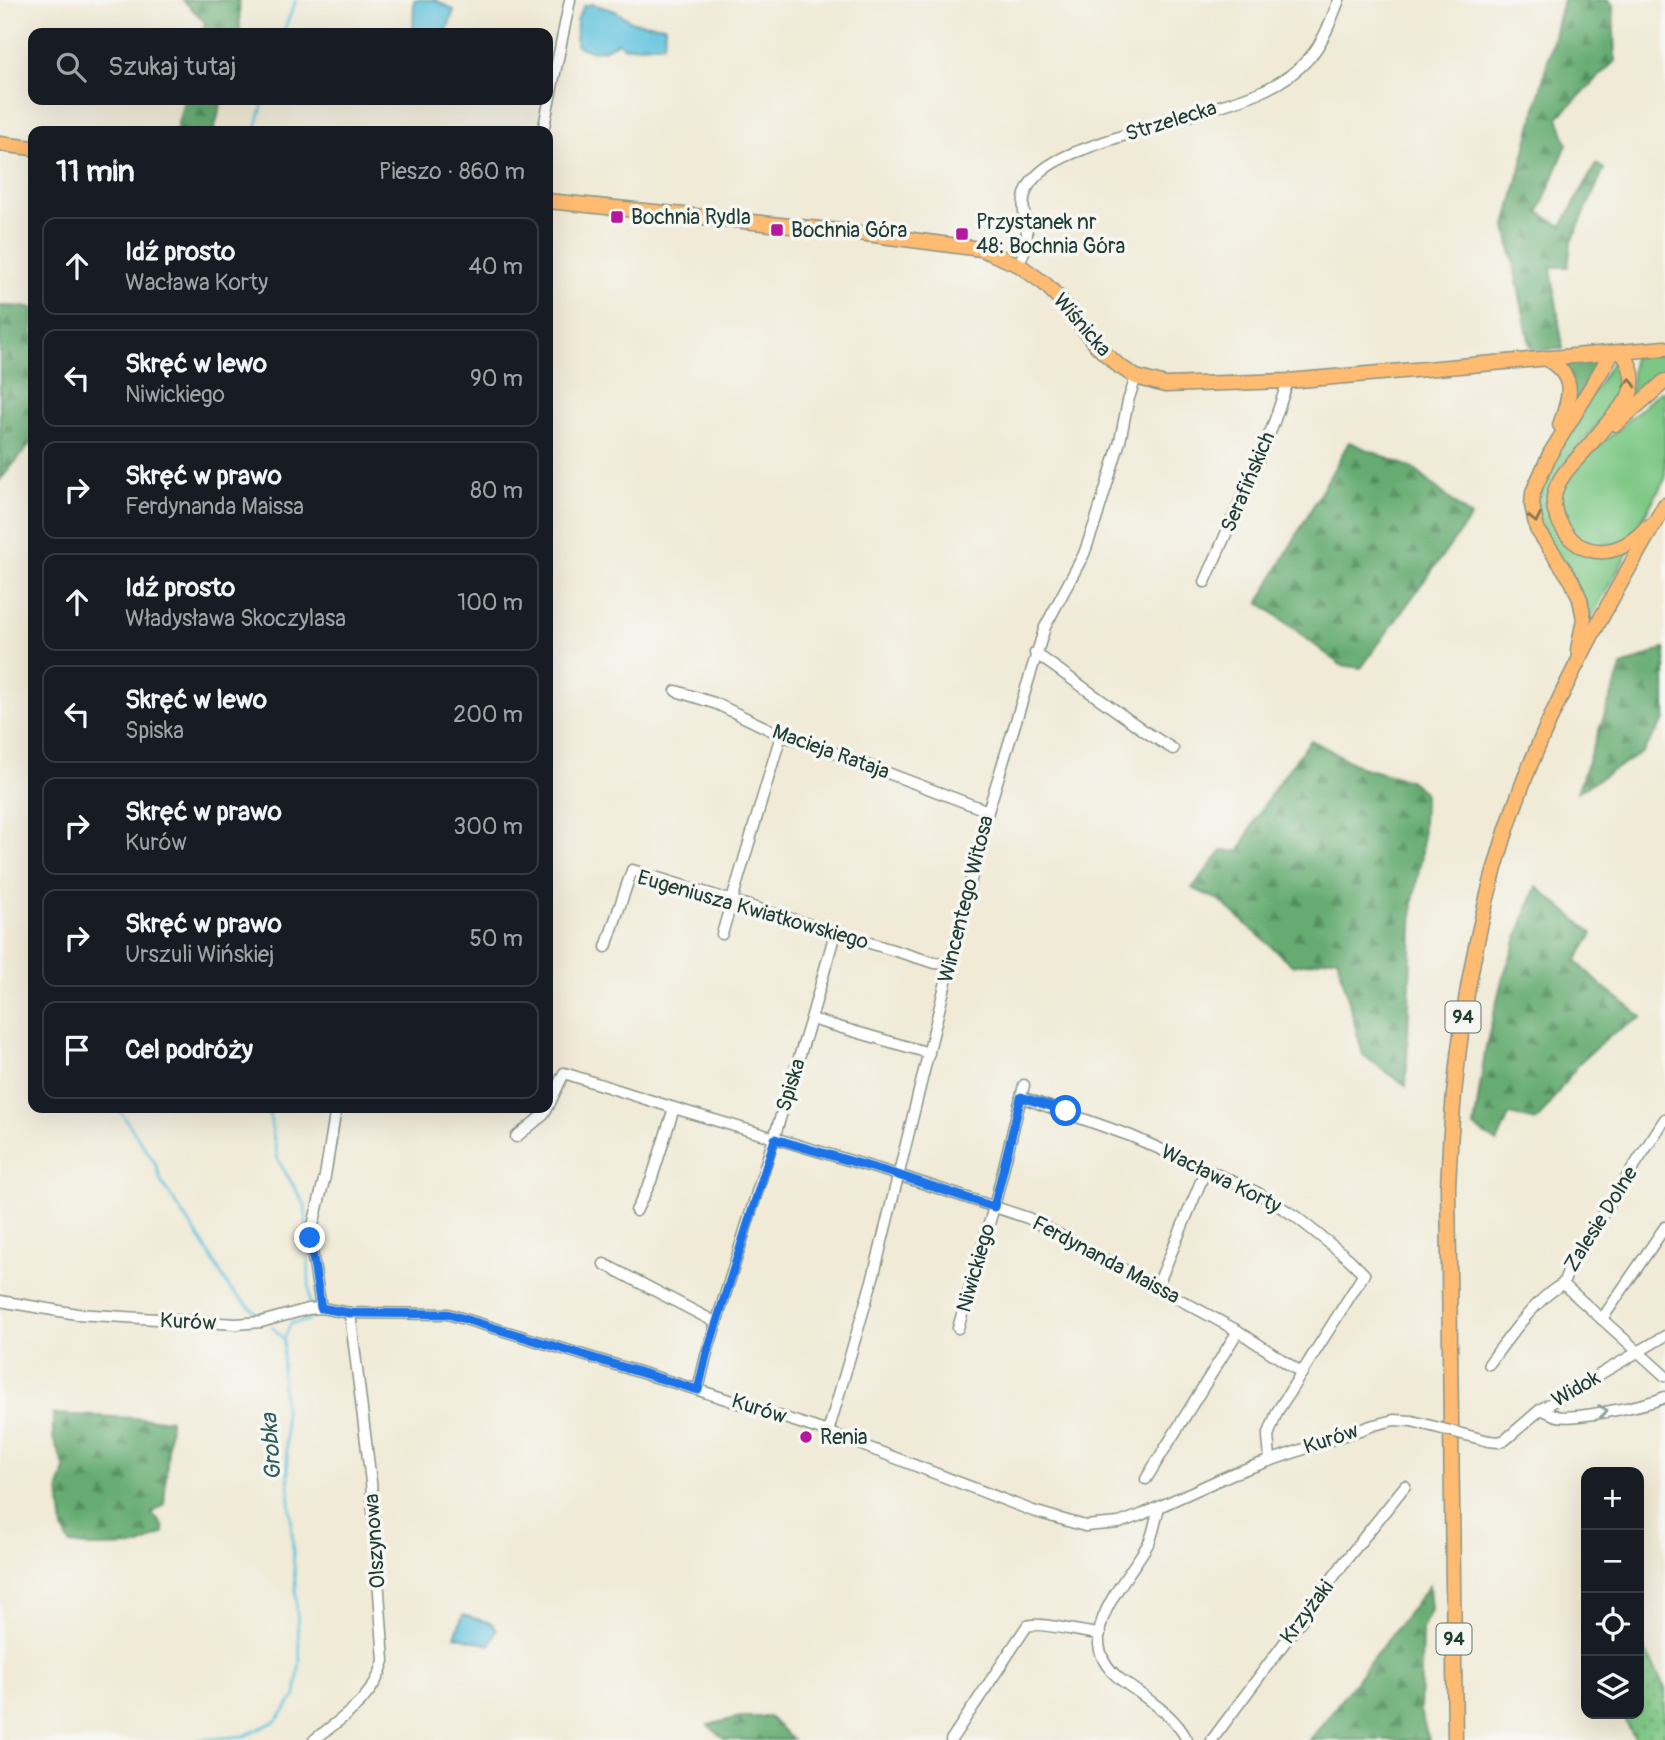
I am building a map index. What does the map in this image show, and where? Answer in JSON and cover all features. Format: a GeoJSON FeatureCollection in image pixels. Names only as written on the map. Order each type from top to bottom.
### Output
{"type":"FeatureCollection","features":[{"type":"Feature","properties":{"kind":"main road"},"geometry":{"type":"LineString","coordinates":[[0,144],[28,147]]}},
{"type":"Feature","properties":{"kind":"main road","name":"Wiśnicka"},"geometry":{"type":"LineString","coordinates":[[553,202],[981,248],[1019,265],[1059,297],[1098,347],[1119,366],[1136,377],[1165,385],[1288,381],[1665,348]]}},
{"type":"Feature","properties":{"kind":"main road"},"geometry":{"type":"LineString","coordinates":[[1570,678],[1583,629],[1583,609],[1572,581],[1536,529],[1532,505],[1536,481],[1550,454],[1617,352],[1632,373],[1632,391],[1562,476],[1554,496],[1554,505],[1565,533],[1578,545],[1602,552],[1623,548],[1645,530],[1665,504]]}},
{"type":"Feature","properties":{"kind":"main road"},"geometry":{"type":"LineString","coordinates":[[1545,358],[1563,370],[1570,396],[1550,454]]}},
{"type":"Feature","properties":{"kind":"main road"},"geometry":{"type":"LineString","coordinates":[[1586,449],[1665,381]]}},
{"type":"Feature","properties":{"kind":"main road","name":"94"},"geometry":{"type":"LineString","coordinates":[[1455,1740],[1448,1186],[1451,1108],[1475,947],[1493,874],[1523,783],[1570,678],[1665,504]]}},
{"type":"Feature","properties":{"kind":"main road"},"geometry":{"type":"LineString","coordinates":[[1628,569],[1665,528]]}},
{"type":"Feature","properties":{"kind":"street"},"geometry":{"type":"LineString","coordinates":[[553,82],[570,0]]}},
{"type":"Feature","properties":{"kind":"street","name":"Strzelecka"},"geometry":{"type":"LineString","coordinates":[[1019,265],[1027,234],[1022,210],[1024,197],[1028,187],[1041,172],[1068,155],[1099,143],[1243,99],[1282,82],[1312,56],[1324,36],[1339,0]]}},
{"type":"Feature","properties":{"kind":"street"},"geometry":{"type":"LineString","coordinates":[[544,126],[548,105]]}},
{"type":"Feature","properties":{"kind":"street","name":"Wincentego Witosa"},"geometry":{"type":"LineString","coordinates":[[828,1432],[874,1273],[988,811],[1045,626],[1084,554],[1096,520],[1120,442],[1136,377]]}},
{"type":"Feature","properties":{"kind":"street","name":"Serafińskich"},"geometry":{"type":"LineString","coordinates":[[1205,582],[1272,428],[1288,381]]}},
{"type":"Feature","properties":{"kind":"street"},"geometry":{"type":"LineString","coordinates":[[1035,653],[1146,732],[1174,748]]}},
{"type":"Feature","properties":{"kind":"street","name":"Macieja Rataja"},"geometry":{"type":"LineString","coordinates":[[676,691],[717,704],[781,735],[988,811]]}},
{"type":"Feature","properties":{"kind":"street"},"geometry":{"type":"LineString","coordinates":[[722,934],[781,735]]}},
{"type":"Feature","properties":{"kind":"street","name":"Eugeniusza Kwiatkowskiego"},"geometry":{"type":"LineString","coordinates":[[606,947],[632,870],[935,964],[950,964]]}},
{"type":"Feature","properties":{"kind":"street","name":"Spiska"},"geometry":{"type":"LineString","coordinates":[[698,1390],[835,933]]}},
{"type":"Feature","properties":{"kind":"street"},"geometry":{"type":"LineString","coordinates":[[811,1019],[929,1053]]}},
{"type":"Feature","properties":{"kind":"street","name":"Ferdynanda Maissa"},"geometry":{"type":"LineString","coordinates":[[553,1096],[564,1073],[898,1175],[1028,1218],[1238,1331],[1302,1373]]}},
{"type":"Feature","properties":{"kind":"street","name":"Niwickiego"},"geometry":{"type":"LineString","coordinates":[[958,1328],[994,1207],[1024,1085]]}},
{"type":"Feature","properties":{"kind":"street","name":"Wacława Korty"},"geometry":{"type":"LineString","coordinates":[[1021,1097],[1131,1136],[1258,1193],[1295,1216],[1364,1274],[1271,1425],[1268,1436],[1270,1459]]}},
{"type":"Feature","properties":{"kind":"street"},"geometry":{"type":"LineString","coordinates":[[636,1211],[651,1181],[674,1108]]}},
{"type":"Feature","properties":{"kind":"street"},"geometry":{"type":"LineString","coordinates":[[315,1309],[310,1238],[325,1176],[335,1113]]}},
{"type":"Feature","properties":{"kind":"street"},"geometry":{"type":"LineString","coordinates":[[516,1137],[544,1113]]}},
{"type":"Feature","properties":{"kind":"street","name":"Zalesie Dolne"},"geometry":{"type":"LineString","coordinates":[[1563,1284],[1571,1263],[1665,1119]]}},
{"type":"Feature","properties":{"kind":"street"},"geometry":{"type":"LineString","coordinates":[[1157,1287],[1204,1174],[1209,1172]]}},
{"type":"Feature","properties":{"kind":"street"},"geometry":{"type":"LineString","coordinates":[[1601,1319],[1665,1227]]}},
{"type":"Feature","properties":{"kind":"street"},"geometry":{"type":"LineString","coordinates":[[604,1264],[717,1323]]}},
{"type":"Feature","properties":{"kind":"street"},"geometry":{"type":"LineString","coordinates":[[1489,1364],[1506,1340],[1552,1290],[1563,1284],[1665,1376]]}},
{"type":"Feature","properties":{"kind":"street","name":"Kurów"},"geometry":{"type":"LineString","coordinates":[[0,1301],[89,1315],[236,1325],[315,1309],[350,1313],[448,1314],[828,1432],[1066,1522],[1085,1526],[1103,1525],[1141,1515],[1270,1459],[1394,1420],[1412,1421],[1489,1441]]}},
{"type":"Feature","properties":{"kind":"street","name":"Olszynowa"},"geometry":{"type":"LineString","coordinates":[[314,1740],[371,1692],[379,1679],[384,1661],[371,1482],[350,1313]]}},
{"type":"Feature","properties":{"kind":"street"},"geometry":{"type":"LineString","coordinates":[[1146,1479],[1238,1331]]}},
{"type":"Feature","properties":{"kind":"street","name":"Widok"},"geometry":{"type":"LineString","coordinates":[[1489,1441],[1505,1440],[1541,1409],[1665,1336]]}},
{"type":"Feature","properties":{"kind":"street"},"geometry":{"type":"LineString","coordinates":[[1541,1409],[1558,1416],[1571,1416],[1664,1402]]}},
{"type":"Feature","properties":{"kind":"street","name":"Krzyżaki"},"geometry":{"type":"LineString","coordinates":[[1212,1740],[1346,1560],[1405,1486]]}},
{"type":"Feature","properties":{"kind":"street"},"geometry":{"type":"LineString","coordinates":[[1159,1508],[1150,1541],[1110,1601],[1101,1623],[1098,1649],[1102,1661],[1111,1672],[1174,1720],[1187,1740]]}},
{"type":"Feature","properties":{"kind":"street"},"geometry":{"type":"LineString","coordinates":[[1141,1515],[1153,1527]]}},
{"type":"Feature","properties":{"kind":"street"},"geometry":{"type":"LineString","coordinates":[[951,1740],[1027,1626],[1039,1624],[1079,1633],[1100,1634]]}},
{"type":"Feature","properties":{"kind":"green space"},"geometry":{"type":"Polygon","coordinates":[[[183,0],[239,0],[240,28],[203,28],[205,22],[183,0]]]}},
{"type":"Feature","properties":{"kind":"green space"},"geometry":{"type":"Polygon","coordinates":[[[1563,0],[1608,0],[1613,5],[1615,61],[1558,117],[1567,144],[1539,212],[1562,226],[1596,164],[1604,169],[1571,243],[1568,267],[1551,267],[1563,349],[1531,350],[1506,226],[1563,0]]]}},
{"type":"Feature","properties":{"kind":"green space"},"geometry":{"type":"Polygon","coordinates":[[[183,105],[221,105],[215,126],[177,126],[183,105]]]}},
{"type":"Feature","properties":{"kind":"green space"},"geometry":{"type":"Polygon","coordinates":[[[0,306],[28,307],[28,447],[0,480],[0,306]]]}},
{"type":"Feature","properties":{"kind":"green space"},"geometry":{"type":"Polygon","coordinates":[[[1665,354],[1665,375],[1630,403],[1633,357],[1665,354]]]}},
{"type":"Feature","properties":{"kind":"green space"},"geometry":{"type":"Polygon","coordinates":[[[1614,359],[1625,374],[1625,392],[1562,466],[1551,519],[1561,537],[1629,551],[1588,623],[1543,531],[1537,505],[1546,472],[1556,452],[1614,359]]]}},
{"type":"Feature","properties":{"kind":"green space"},"geometry":{"type":"Polygon","coordinates":[[[1597,360],[1599,365],[1572,406],[1559,362],[1597,360]]]}},
{"type":"Feature","properties":{"kind":"green space"},"geometry":{"type":"Polygon","coordinates":[[[1661,391],[1665,393],[1665,479],[1634,534],[1622,542],[1595,546],[1576,538],[1559,514],[1561,485],[1579,464],[1661,391]]]}},
{"type":"Feature","properties":{"kind":"green space"},"geometry":{"type":"Polygon","coordinates":[[[1349,442],[1414,469],[1471,517],[1361,668],[1341,665],[1259,602],[1349,442]]]}},
{"type":"Feature","properties":{"kind":"green space"},"geometry":{"type":"Polygon","coordinates":[[[1665,648],[1665,719],[1643,752],[1577,792],[1622,666],[1665,648]]]}},
{"type":"Feature","properties":{"kind":"green space"},"geometry":{"type":"Polygon","coordinates":[[[1311,740],[1360,767],[1409,780],[1424,792],[1422,855],[1413,901],[1406,1086],[1363,1055],[1337,957],[1293,966],[1219,900],[1192,888],[1222,851],[1240,851],[1272,793],[1311,740]]]}},
{"type":"Feature","properties":{"kind":"green space"},"geometry":{"type":"Polygon","coordinates":[[[1536,886],[1593,934],[1576,961],[1601,985],[1642,1017],[1609,1036],[1580,1062],[1537,1121],[1509,1115],[1497,1143],[1474,1127],[1486,1046],[1502,980],[1536,886]]]}},
{"type":"Feature","properties":{"kind":"green space"},"geometry":{"type":"Polygon","coordinates":[[[53,1414],[170,1420],[164,1505],[152,1513],[163,1526],[164,1533],[138,1546],[93,1547],[70,1544],[63,1529],[59,1488],[65,1469],[53,1438],[53,1414]]]}},
{"type":"Feature","properties":{"kind":"green space"},"geometry":{"type":"Polygon","coordinates":[[[1429,1586],[1431,1610],[1422,1629],[1420,1711],[1429,1740],[1310,1740],[1429,1586]]]}},
{"type":"Feature","properties":{"kind":"green space"},"geometry":{"type":"Polygon","coordinates":[[[1644,1648],[1665,1689],[1665,1740],[1636,1740],[1624,1719],[1644,1719],[1644,1648]]]}},
{"type":"Feature","properties":{"kind":"green space"},"geometry":{"type":"Polygon","coordinates":[[[740,1717],[769,1717],[793,1740],[725,1740],[708,1725],[740,1717]]]}},
{"type":"Feature","properties":{"kind":"water"},"geometry":{"type":"Polygon","coordinates":[[[414,0],[435,0],[454,10],[448,28],[413,28],[414,0]]]}},
{"type":"Feature","properties":{"kind":"water"},"geometry":{"type":"Polygon","coordinates":[[[592,4],[615,11],[633,22],[665,26],[664,44],[624,47],[618,42],[597,51],[576,45],[577,20],[584,6],[592,4]]]}},
{"type":"Feature","properties":{"kind":"water"},"geometry":{"type":"Polygon","coordinates":[[[463,1615],[491,1623],[497,1630],[490,1645],[455,1636],[463,1615]]]}},
{"type":"Feature","properties":{"kind":"waterway","name":"Grobka"},"geometry":{"type":"LineString","coordinates":[[285,28],[296,0]]}},
{"type":"Feature","properties":{"kind":"waterway","name":"Grobka"},"geometry":{"type":"LineString","coordinates":[[256,126],[263,105]]}},
{"type":"Feature","properties":{"kind":"waterway"},"geometry":{"type":"LineString","coordinates":[[121,1113],[155,1163],[162,1183],[230,1289],[259,1315]]}},
{"type":"Feature","properties":{"kind":"waterway","name":"Grobka"},"geometry":{"type":"LineString","coordinates":[[269,1113],[278,1160],[305,1205],[307,1232]]}},
{"type":"Feature","properties":{"kind":"waterway","name":"Grobka"},"geometry":{"type":"LineString","coordinates":[[308,1256],[310,1306]]}},
{"type":"Feature","properties":{"kind":"waterway","name":"Grobka"},"geometry":{"type":"LineString","coordinates":[[197,1740],[244,1736],[276,1721],[296,1696],[300,1659],[282,1377],[284,1339],[291,1323],[308,1321],[311,1312]]}},
{"type":"Feature","properties":{"kind":"waterway"},"geometry":{"type":"LineString","coordinates":[[272,1327],[284,1339]]}},
{"type":"Feature","properties":{"kind":"place","name":"Bochnia Rydla"},"geometry":{"type":"Point","coordinates":[617,217]}},
{"type":"Feature","properties":{"kind":"place","name":"Bochnia Góra"},"geometry":{"type":"Point","coordinates":[777,230]}},
{"type":"Feature","properties":{"kind":"place","name":"Przystanek nr 48: Bochnia Góra"},"geometry":{"type":"Point","coordinates":[962,234]}},
{"type":"Feature","properties":{"kind":"place","name":"Renia"},"geometry":{"type":"Point","coordinates":[806,1437]}},
{"type":"Feature","properties":{"kind":"route"},"geometry":{"type":"LineString","coordinates":[[310,1238],[321,1308],[350,1313],[448,1314],[698,1390],[706,1356],[775,1139],[994,1207],[1021,1097],[1066,1111]]}}]}
